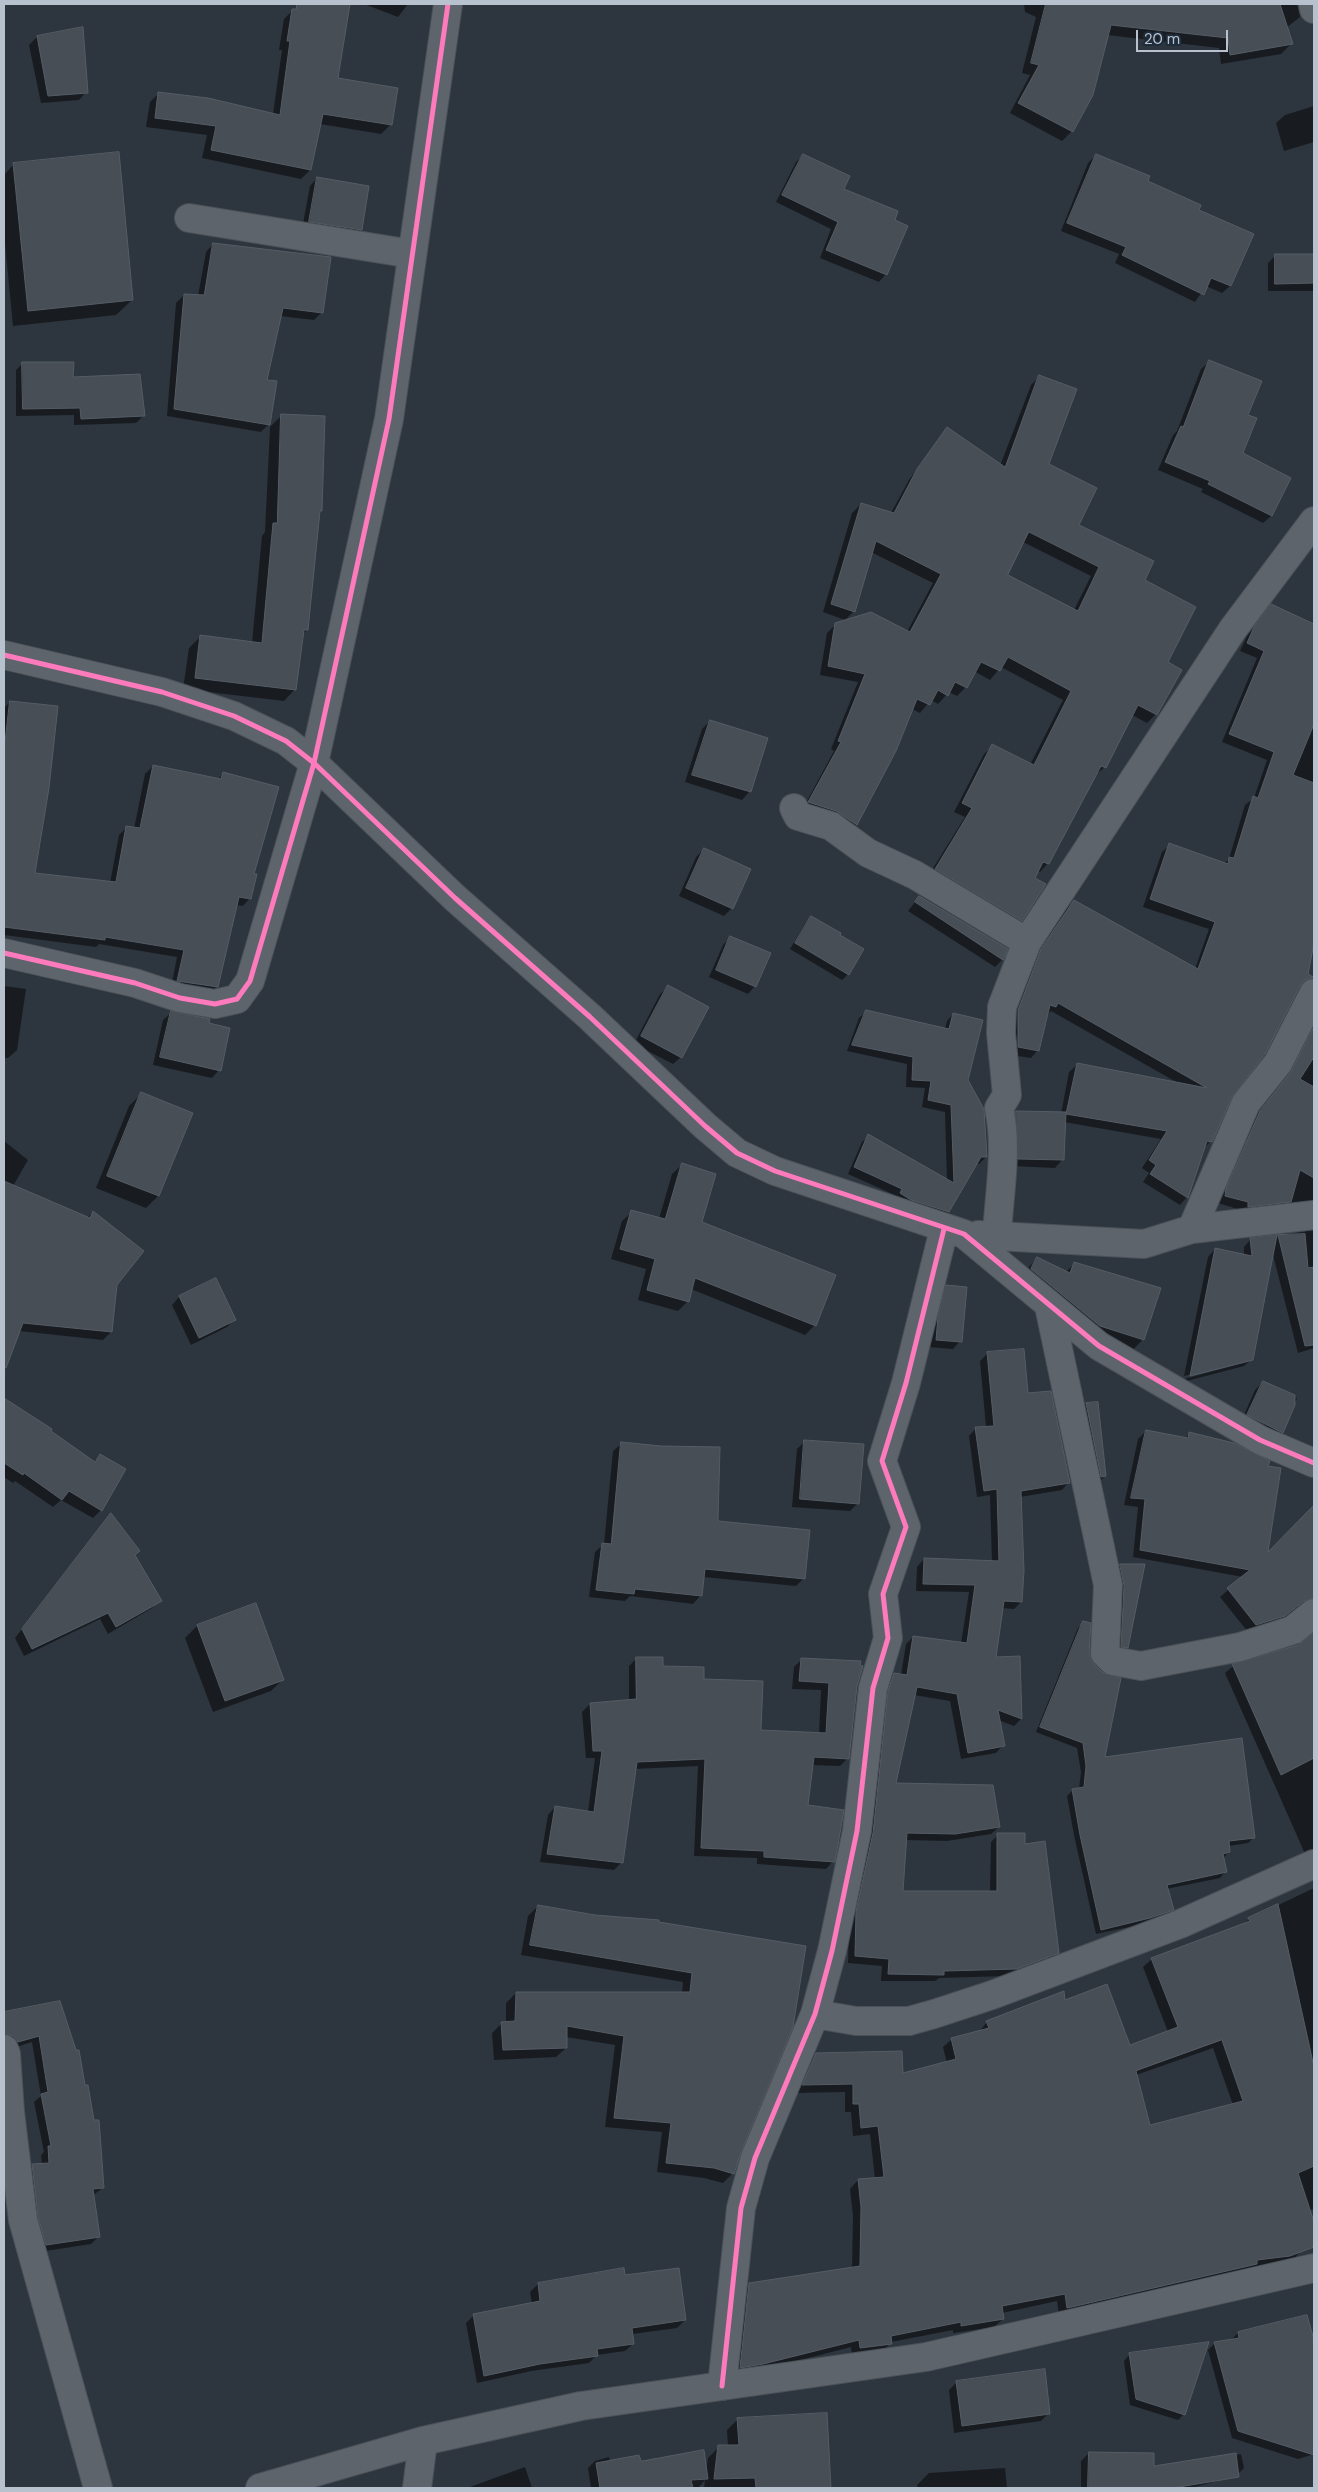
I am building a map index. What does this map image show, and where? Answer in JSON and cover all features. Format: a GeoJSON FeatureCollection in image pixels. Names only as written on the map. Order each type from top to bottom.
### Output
{"type":"FeatureCollection","features":[{"type":"Feature","properties":{"kind":"street"},"geometry":{"type":"LineString","coordinates":[[4,953],[135,983],[180,998],[215,1004],[237,999],[250,981],[314,763],[390,419],[448,4]]}},
{"type":"Feature","properties":{"kind":"street"},"geometry":{"type":"LineString","coordinates":[[1313,4],[1314,9]]}},
{"type":"Feature","properties":{"kind":"street"},"geometry":{"type":"LineString","coordinates":[[189,218],[412,254]]}},
{"type":"Feature","properties":{"kind":"street"},"geometry":{"type":"LineString","coordinates":[[997,1235],[1003,1144],[1003,1124],[999,1108],[1007,1095],[1001,1034],[1002,1007],[1027,942],[1233,629],[1314,521]]}},
{"type":"Feature","properties":{"kind":"street"},"geometry":{"type":"LineString","coordinates":[[4,655],[162,692],[234,716],[286,741],[314,763],[455,898],[590,1017],[705,1126],[737,1153],[775,1171],[954,1232],[1144,1244],[1192,1229],[1314,1215]]}},
{"type":"Feature","properties":{"kind":"street"},"geometry":{"type":"LineString","coordinates":[[794,808],[798,816],[832,826],[868,853],[915,875],[1027,942]]}},
{"type":"Feature","properties":{"kind":"street"},"geometry":{"type":"LineString","coordinates":[[1192,1229],[1246,1103],[1278,1063],[1314,993]]}},
{"type":"Feature","properties":{"kind":"street"},"geometry":{"type":"LineString","coordinates":[[954,1232],[1099,1346],[1260,1440],[1314,1463]]}},
{"type":"Feature","properties":{"kind":"street"},"geometry":{"type":"LineString","coordinates":[[722,2386],[742,2208],[756,2158],[815,2014],[832,1951],[857,1831],[873,1688],[888,1638],[883,1594],[906,1527],[882,1462],[954,1232]]}},
{"type":"Feature","properties":{"kind":"street"},"geometry":{"type":"LineString","coordinates":[[1048,1306],[1108,1586],[1105,1653],[1112,1661],[1141,1666],[1150,1665],[1240,1647],[1275,1636],[1293,1630],[1314,1613]]}},
{"type":"Feature","properties":{"kind":"street"},"geometry":{"type":"LineString","coordinates":[[815,2014],[856,2020],[909,2021],[926,2016],[992,1995],[1180,1924],[1314,1864]]}},
{"type":"Feature","properties":{"kind":"street"},"geometry":{"type":"LineString","coordinates":[[4,2049],[23,2220],[98,2488]]}},
{"type":"Feature","properties":{"kind":"street"},"geometry":{"type":"LineString","coordinates":[[260,2488],[423,2441],[580,2406],[926,2357],[1314,2268]]}},
{"type":"Feature","properties":{"kind":"street"},"geometry":{"type":"LineString","coordinates":[[417,2488],[423,2441]]}},
{"type":"Feature","properties":{"kind":"building"},"geometry":{"type":"Polygon","coordinates":[[[297,4],[350,4],[338,78],[398,88],[392,125],[323,114],[311,170],[211,150],[216,126],[155,118],[158,92],[208,98],[280,115],[290,41],[287,41],[292,9],[296,9],[297,4]]]}},
{"type":"Feature","properties":{"kind":"building"},"geometry":{"type":"Polygon","coordinates":[[[1046,4],[1280,4],[1293,44],[1230,55],[1228,38],[1111,25],[1093,95],[1073,132],[1018,103],[1039,65],[1031,63],[1046,4]]]}},
{"type":"Feature","properties":{"kind":"building"},"geometry":{"type":"Polygon","coordinates":[[[83,27],[88,93],[48,96],[37,36],[83,27]]]}},
{"type":"Feature","properties":{"kind":"building"},"geometry":{"type":"Polygon","coordinates":[[[119,152],[133,300],[28,311],[13,163],[119,152]]]}},
{"type":"Feature","properties":{"kind":"building"},"geometry":{"type":"Polygon","coordinates":[[[803,154],[850,176],[844,189],[898,211],[895,220],[908,226],[887,275],[826,250],[838,222],[782,195],[803,154]]]}},
{"type":"Feature","properties":{"kind":"building"},"geometry":{"type":"Polygon","coordinates":[[[1096,154],[1150,176],[1148,181],[1201,205],[1199,210],[1254,234],[1231,286],[1211,278],[1204,295],[1122,255],[1126,247],[1067,223],[1096,154]]]}},
{"type":"Feature","properties":{"kind":"building"},"geometry":{"type":"Polygon","coordinates":[[[317,177],[369,186],[362,230],[309,222],[317,177]]]}},
{"type":"Feature","properties":{"kind":"building"},"geometry":{"type":"Polygon","coordinates":[[[213,243],[331,257],[323,313],[283,308],[267,380],[277,381],[270,425],[174,409],[184,294],[204,295],[213,243]]]}},
{"type":"Feature","properties":{"kind":"building"},"geometry":{"type":"Polygon","coordinates":[[[1275,254],[1314,254],[1314,283],[1275,284],[1275,254]]]}},
{"type":"Feature","properties":{"kind":"building"},"geometry":{"type":"Polygon","coordinates":[[[1209,360],[1262,381],[1248,415],[1257,418],[1243,453],[1291,478],[1272,516],[1208,484],[1210,481],[1165,462],[1181,426],[1183,427],[1209,360]]]}},
{"type":"Feature","properties":{"kind":"building"},"geometry":{"type":"Polygon","coordinates":[[[22,362],[74,362],[73,377],[140,374],[145,416],[81,419],[80,408],[23,409],[22,362]]]}},
{"type":"Feature","properties":{"kind":"building"},"geometry":{"type":"Polygon","coordinates":[[[1039,375],[1077,389],[1049,464],[1097,488],[1079,525],[1154,561],[1145,580],[1196,607],[1168,662],[1182,670],[1157,715],[1138,705],[1106,768],[1101,766],[1049,864],[1043,862],[1035,878],[1046,884],[1022,921],[935,869],[972,808],[962,803],[992,744],[1034,765],[1071,691],[1008,657],[1000,671],[981,662],[967,688],[955,682],[948,696],[938,690],[930,705],[917,699],[896,751],[857,825],[836,811],[808,802],[841,742],[838,741],[865,674],[828,666],[835,623],[871,612],[910,632],[941,574],[876,541],[855,612],[831,604],[861,503],[894,513],[917,469],[947,427],[1005,467],[1039,375]],[[1029,532],[1008,575],[1078,611],[1099,567],[1029,532]]]}},
{"type":"Feature","properties":{"kind":"building"},"geometry":{"type":"Polygon","coordinates":[[[281,414],[325,416],[322,511],[320,511],[308,630],[304,630],[296,690],[195,678],[200,635],[262,643],[273,523],[277,523],[281,414]]]}},
{"type":"Feature","properties":{"kind":"building"},"geometry":{"type":"Polygon","coordinates":[[[1271,604],[1314,624],[1314,724],[1293,775],[1314,783],[1314,943],[1308,974],[1313,977],[1305,980],[1300,986],[1265,1054],[1232,1097],[1212,1142],[1207,1141],[1188,1198],[1150,1174],[1156,1165],[1149,1160],[1167,1131],[1066,1114],[1077,1063],[1207,1088],[1058,1003],[1056,1007],[1050,1005],[1039,1051],[1018,1047],[1018,1010],[1041,949],[1074,900],[1198,969],[1215,922],[1150,899],[1169,843],[1228,864],[1229,857],[1234,858],[1253,796],[1258,798],[1274,752],[1229,734],[1264,651],[1247,643],[1254,627],[1271,604]]]}},
{"type":"Feature","properties":{"kind":"building"},"geometry":{"type":"Polygon","coordinates":[[[10,701],[58,706],[49,788],[35,873],[116,882],[126,826],[140,828],[153,765],[221,779],[223,772],[279,787],[254,874],[257,874],[251,899],[239,897],[218,987],[177,981],[184,950],[105,937],[105,940],[4,927],[4,751],[10,701]]]}},
{"type":"Feature","properties":{"kind":"building"},"geometry":{"type":"Polygon","coordinates":[[[710,720],[768,738],[751,792],[692,775],[710,720]]]}},
{"type":"Feature","properties":{"kind":"building"},"geometry":{"type":"Polygon","coordinates":[[[704,848],[751,869],[733,909],[686,888],[704,848]]]}},
{"type":"Feature","properties":{"kind":"building"},"geometry":{"type":"Polygon","coordinates":[[[919,896],[1008,949],[1003,960],[915,902],[919,896]]]}},
{"type":"Feature","properties":{"kind":"building"},"geometry":{"type":"Polygon","coordinates":[[[811,916],[864,949],[849,975],[795,943],[811,916]]]}},
{"type":"Feature","properties":{"kind":"building"},"geometry":{"type":"Polygon","coordinates":[[[730,936],[771,953],[756,987],[716,970],[730,936]]]}},
{"type":"Feature","properties":{"kind":"building"},"geometry":{"type":"Polygon","coordinates":[[[668,985],[709,1007],[682,1058],[641,1036],[668,985]]]}},
{"type":"Feature","properties":{"kind":"building"},"geometry":{"type":"Polygon","coordinates":[[[866,1010],[949,1029],[953,1013],[983,1020],[968,1080],[984,1109],[987,1157],[981,1157],[949,1212],[911,1200],[900,1193],[902,1189],[854,1167],[868,1134],[954,1183],[951,1105],[928,1100],[931,1081],[912,1080],[913,1057],[852,1045],[866,1010]]]}},
{"type":"Feature","properties":{"kind":"building"},"geometry":{"type":"Polygon","coordinates":[[[171,1011],[210,1019],[209,1023],[230,1028],[221,1071],[160,1057],[171,1011]]]}},
{"type":"Feature","properties":{"kind":"building"},"geometry":{"type":"Polygon","coordinates":[[[1314,1027],[1314,1057],[1300,1079],[1314,1087],[1314,1178],[1300,1170],[1291,1202],[1248,1207],[1248,1202],[1225,1196],[1226,1188],[1260,1111],[1290,1073],[1314,1027]]]}},
{"type":"Feature","properties":{"kind":"building"},"geometry":{"type":"Polygon","coordinates":[[[141,1092],[193,1113],[159,1196],[107,1176],[141,1092]]]}},
{"type":"Feature","properties":{"kind":"building"},"geometry":{"type":"Polygon","coordinates":[[[1016,1111],[1066,1112],[1064,1160],[1018,1159],[1016,1111]]]}},
{"type":"Feature","properties":{"kind":"building"},"geometry":{"type":"Polygon","coordinates":[[[682,1163],[716,1174],[702,1222],[836,1275],[816,1326],[695,1278],[689,1302],[647,1290],[655,1259],[620,1249],[631,1210],[665,1219],[682,1163]]]}},
{"type":"Feature","properties":{"kind":"building"},"geometry":{"type":"Polygon","coordinates":[[[4,1181],[90,1218],[93,1211],[144,1251],[117,1285],[112,1332],[23,1323],[6,1368],[4,1367],[4,1181]]]}},
{"type":"Feature","properties":{"kind":"building"},"geometry":{"type":"Polygon","coordinates":[[[1305,1234],[1308,1268],[1314,1267],[1314,1345],[1305,1346],[1278,1235],[1305,1234]]]}},
{"type":"Feature","properties":{"kind":"building"},"geometry":{"type":"Polygon","coordinates":[[[1277,1235],[1253,1360],[1190,1376],[1215,1248],[1252,1256],[1250,1238],[1277,1235]]]}},
{"type":"Feature","properties":{"kind":"building"},"geometry":{"type":"Polygon","coordinates":[[[1037,1257],[1070,1273],[1074,1262],[1161,1288],[1144,1340],[1100,1326],[1031,1269],[1037,1257]]]}},
{"type":"Feature","properties":{"kind":"building"},"geometry":{"type":"Polygon","coordinates":[[[216,1278],[236,1320],[199,1338],[179,1296],[216,1278]]]}},
{"type":"Feature","properties":{"kind":"building"},"geometry":{"type":"Polygon","coordinates":[[[946,1285],[967,1287],[962,1342],[936,1340],[938,1317],[946,1285]]]}},
{"type":"Feature","properties":{"kind":"building"},"geometry":{"type":"Polygon","coordinates":[[[1024,1349],[1028,1393],[1051,1391],[1070,1483],[1021,1491],[1024,1571],[1022,1602],[1004,1601],[996,1657],[1020,1656],[1022,1719],[998,1710],[1005,1746],[968,1753],[957,1694],[917,1687],[896,1783],[993,1785],[1000,1827],[955,1834],[907,1833],[903,1891],[997,1891],[997,1833],[1025,1833],[1025,1844],[1045,1841],[1059,1953],[1017,1969],[944,1971],[944,1975],[888,1974],[889,1959],[855,1956],[856,1911],[873,1833],[888,1691],[894,1673],[907,1675],[913,1636],[967,1643],[975,1585],[923,1584],[924,1558],[999,1561],[997,1489],[984,1491],[975,1427],[994,1426],[987,1352],[1024,1349]]]}},
{"type":"Feature","properties":{"kind":"building"},"geometry":{"type":"Polygon","coordinates":[[[1263,1381],[1295,1395],[1295,1405],[1283,1433],[1247,1415],[1263,1381]]]}},
{"type":"Feature","properties":{"kind":"building"},"geometry":{"type":"Polygon","coordinates":[[[4,1398],[52,1429],[51,1431],[95,1462],[100,1454],[126,1469],[102,1511],[69,1491],[62,1500],[24,1473],[23,1475],[4,1463],[4,1398]]]}},
{"type":"Feature","properties":{"kind":"building"},"geometry":{"type":"Polygon","coordinates":[[[1098,1402],[1106,1476],[1101,1477],[1086,1403],[1098,1402]]]}},
{"type":"Feature","properties":{"kind":"building"},"geometry":{"type":"Polygon","coordinates":[[[1146,1430],[1188,1438],[1189,1432],[1234,1443],[1270,1461],[1268,1466],[1281,1468],[1268,1552],[1314,1505],[1314,1598],[1304,1601],[1285,1616],[1256,1625],[1227,1588],[1250,1570],[1140,1550],[1145,1499],[1131,1498],[1146,1430]]]}},
{"type":"Feature","properties":{"kind":"building"},"geometry":{"type":"Polygon","coordinates":[[[804,1440],[864,1444],[859,1504],[800,1499],[804,1440]]]}},
{"type":"Feature","properties":{"kind":"building"},"geometry":{"type":"Polygon","coordinates":[[[621,1442],[661,1446],[720,1447],[718,1521],[810,1530],[805,1579],[705,1569],[702,1596],[635,1589],[634,1594],[596,1590],[602,1543],[611,1544],[621,1442]]]}},
{"type":"Feature","properties":{"kind":"building"},"geometry":{"type":"Polygon","coordinates":[[[111,1513],[140,1551],[135,1555],[162,1601],[116,1627],[108,1613],[32,1649],[22,1629],[111,1513]]]}},
{"type":"Feature","properties":{"kind":"building"},"geometry":{"type":"Polygon","coordinates":[[[1120,1564],[1145,1564],[1128,1648],[1121,1647],[1124,1586],[1120,1564]]]}},
{"type":"Feature","properties":{"kind":"building"},"geometry":{"type":"Polygon","coordinates":[[[256,1603],[284,1680],[225,1701],[197,1625],[256,1603]]]}},
{"type":"Feature","properties":{"kind":"building"},"geometry":{"type":"Polygon","coordinates":[[[1083,1621],[1091,1623],[1089,1653],[1094,1664],[1102,1672],[1121,1678],[1105,1757],[1242,1738],[1255,1838],[1229,1841],[1230,1852],[1223,1854],[1227,1872],[1167,1885],[1174,1910],[1101,1930],[1072,1789],[1084,1787],[1086,1766],[1083,1743],[1040,1727],[1083,1621]]]}},
{"type":"Feature","properties":{"kind":"building"},"geometry":{"type":"Polygon","coordinates":[[[1314,1633],[1314,1758],[1281,1775],[1232,1664],[1298,1645],[1314,1633]]]}},
{"type":"Feature","properties":{"kind":"building"},"geometry":{"type":"Polygon","coordinates":[[[636,1657],[663,1657],[663,1666],[704,1667],[704,1679],[763,1681],[761,1730],[826,1733],[829,1683],[799,1681],[801,1658],[861,1661],[860,1665],[863,1666],[857,1686],[849,1759],[814,1757],[808,1805],[844,1810],[835,1862],[764,1857],[764,1851],[701,1848],[705,1759],[637,1762],[623,1863],[547,1854],[555,1806],[594,1812],[602,1751],[593,1751],[590,1703],[636,1699],[636,1657]]]}},
{"type":"Feature","properties":{"kind":"building"},"geometry":{"type":"Polygon","coordinates":[[[1278,1904],[1314,2067],[1314,2166],[1298,2173],[1314,2222],[1314,2247],[1290,2256],[1257,2260],[1257,2264],[1067,2308],[1065,2294],[1002,2306],[1004,2319],[961,2326],[961,2322],[891,2336],[892,2344],[860,2348],[859,2340],[740,2368],[749,2283],[860,2266],[861,2207],[858,2179],[884,2177],[878,2126],[861,2128],[859,2104],[853,2104],[853,2084],[802,2085],[816,2053],[902,2051],[903,2073],[956,2059],[951,2038],[989,2028],[986,2021],[1064,1991],[1065,2000],[1107,1984],[1130,2045],[1178,2027],[1151,1958],[1250,1921],[1248,1918],[1278,1904]],[[1222,2040],[1136,2071],[1150,2125],[1243,2101],[1222,2040]]]}},
{"type":"Feature","properties":{"kind":"building"},"geometry":{"type":"Polygon","coordinates":[[[538,1905],[595,1915],[659,1920],[659,1922],[806,1946],[793,2027],[741,2152],[734,2174],[714,2168],[666,2163],[671,2123],[614,2118],[624,2036],[567,2026],[567,2048],[503,2050],[501,2022],[515,2021],[516,1992],[690,1992],[692,1973],[530,1945],[538,1905]]]}},
{"type":"Feature","properties":{"kind":"building"},"geometry":{"type":"Polygon","coordinates":[[[60,2001],[76,2050],[79,2050],[94,2120],[99,2120],[104,2188],[93,2189],[100,2237],[46,2245],[38,2217],[32,2164],[49,2163],[48,2146],[51,2146],[41,2094],[48,2092],[39,2036],[18,2042],[13,2036],[4,2034],[4,2012],[60,2001]]]}},
{"type":"Feature","properties":{"kind":"building"},"geometry":{"type":"Polygon","coordinates":[[[624,2268],[625,2275],[679,2268],[686,2320],[632,2328],[634,2344],[597,2349],[598,2356],[540,2364],[484,2376],[473,2314],[540,2301],[538,2283],[624,2268]]]}},
{"type":"Feature","properties":{"kind":"building"},"geometry":{"type":"Polygon","coordinates":[[[1307,2315],[1314,2340],[1314,2455],[1238,2431],[1214,2342],[1239,2338],[1238,2332],[1307,2315]]]}},
{"type":"Feature","properties":{"kind":"building"},"geometry":{"type":"Polygon","coordinates":[[[1209,2342],[1185,2415],[1136,2399],[1129,2353],[1209,2342]]]}},
{"type":"Feature","properties":{"kind":"building"},"geometry":{"type":"Polygon","coordinates":[[[1045,2369],[1050,2414],[962,2426],[956,2381],[1045,2369]]]}},
{"type":"Feature","properties":{"kind":"building"},"geometry":{"type":"Polygon","coordinates":[[[827,2413],[831,2488],[756,2488],[755,2478],[714,2479],[718,2445],[739,2445],[737,2418],[827,2413]]]}},
{"type":"Feature","properties":{"kind":"building"},"geometry":{"type":"Polygon","coordinates":[[[704,2450],[708,2479],[691,2480],[693,2488],[600,2488],[596,2463],[639,2455],[641,2461],[704,2450]]]}},
{"type":"Feature","properties":{"kind":"building"},"geometry":{"type":"Polygon","coordinates":[[[1089,2452],[1154,2453],[1154,2466],[1236,2453],[1239,2477],[1173,2488],[1088,2488],[1089,2452]]]}},
{"type":"Feature","properties":{"kind":"cycle path"},"geometry":{"type":"LineString","coordinates":[[4,953],[135,983],[180,998],[215,1004],[237,999],[250,981],[314,763],[389,419],[448,4]]}},
{"type":"Feature","properties":{"kind":"cycle path"},"geometry":{"type":"LineString","coordinates":[[4,655],[162,692],[234,716],[286,741],[314,763],[455,898],[590,1017],[705,1126],[737,1153],[775,1171],[964,1234],[1099,1346],[1260,1440],[1314,1463]]}},
{"type":"Feature","properties":{"kind":"cycle path"},"geometry":{"type":"LineString","coordinates":[[722,2386],[741,2208],[755,2158],[815,2014],[832,1951],[857,1831],[873,1688],[888,1638],[883,1594],[906,1527],[882,1461],[906,1383],[944,1229]]}}]}
